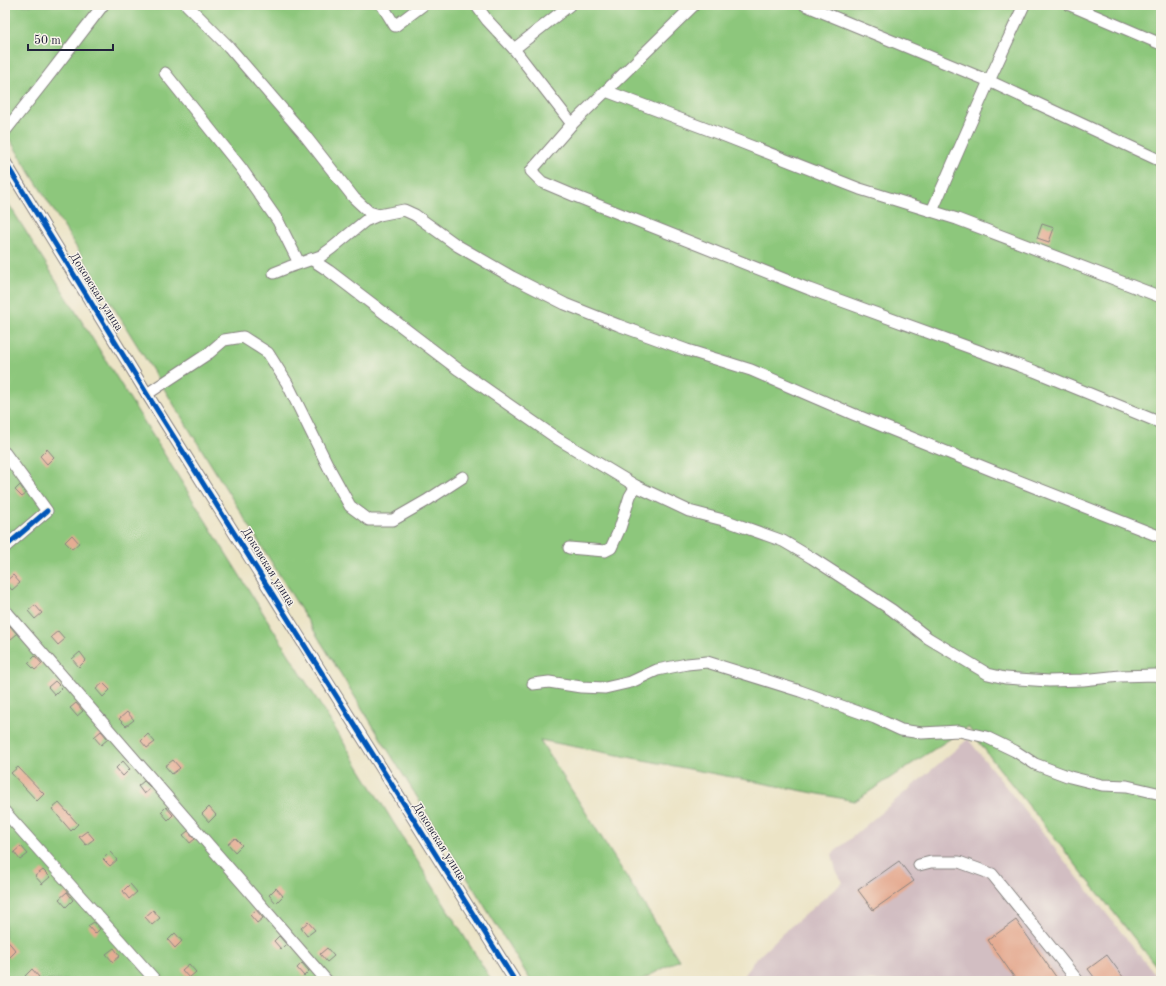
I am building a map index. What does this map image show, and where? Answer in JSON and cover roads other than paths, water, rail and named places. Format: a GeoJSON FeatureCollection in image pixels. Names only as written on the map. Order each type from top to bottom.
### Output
{"type":"FeatureCollection","features":[{"type":"Feature","properties":{"kind":"street"},"geometry":{"type":"LineString","coordinates":[[5,131],[103,5]]}},
{"type":"Feature","properties":{"kind":"street"},"geometry":{"type":"LineString","coordinates":[[187,5],[229,47],[303,133],[354,198],[369,212],[379,215]]}},
{"type":"Feature","properties":{"kind":"street"},"geometry":{"type":"LineString","coordinates":[[382,5],[395,26],[423,5]]}},
{"type":"Feature","properties":{"kind":"street"},"geometry":{"type":"LineString","coordinates":[[476,5],[487,20],[514,50],[572,124]]}},
{"type":"Feature","properties":{"kind":"street"},"geometry":{"type":"LineString","coordinates":[[514,50],[570,5]]}},
{"type":"Feature","properties":{"kind":"street"},"geometry":{"type":"LineString","coordinates":[[694,5],[572,124],[531,171],[542,182],[810,289],[1034,371],[1161,423]]}},
{"type":"Feature","properties":{"kind":"street"},"geometry":{"type":"LineString","coordinates":[[805,5],[989,81],[1161,161]]}},
{"type":"Feature","properties":{"kind":"street"},"geometry":{"type":"LineString","coordinates":[[932,211],[1024,5]]}},
{"type":"Feature","properties":{"kind":"street"},"geometry":{"type":"LineString","coordinates":[[1070,5],[1161,44]]}},
{"type":"Feature","properties":{"kind":"street"},"geometry":{"type":"LineString","coordinates":[[165,73],[241,168],[278,221],[299,263]]}},
{"type":"Feature","properties":{"kind":"street"},"geometry":{"type":"LineString","coordinates":[[606,91],[860,189],[957,219],[1161,297]]}},
{"type":"Feature","properties":{"kind":"street","name":"Доковская улица"},"geometry":{"type":"LineString","coordinates":[[5,162],[148,394],[515,981]]}},
{"type":"Feature","properties":{"kind":"street"},"geometry":{"type":"LineString","coordinates":[[274,273],[321,256],[365,221],[379,215],[404,210],[415,215],[458,246],[512,277],[565,304],[687,350],[750,370],[853,414],[1161,537]]}},
{"type":"Feature","properties":{"kind":"street"},"geometry":{"type":"LineString","coordinates":[[311,259],[460,370],[558,439],[636,486],[689,511],[727,521],[783,541],[812,558],[885,606],[928,638],[988,674],[1005,678],[1049,681],[1083,680],[1120,676],[1155,675],[1161,677]]}},
{"type":"Feature","properties":{"kind":"street"},"geometry":{"type":"LineString","coordinates":[[148,394],[224,340],[243,337],[268,353],[286,383],[350,506],[368,520],[393,520],[463,477]]}},
{"type":"Feature","properties":{"kind":"street"},"geometry":{"type":"LineString","coordinates":[[5,453],[47,512],[5,547]]}},
{"type":"Feature","properties":{"kind":"street"},"geometry":{"type":"LineString","coordinates":[[570,548],[605,551],[611,548],[620,528],[630,496],[636,486]]}},
{"type":"Feature","properties":{"kind":"street"},"geometry":{"type":"LineString","coordinates":[[5,610],[327,981]]}},
{"type":"Feature","properties":{"kind":"street"},"geometry":{"type":"LineString","coordinates":[[533,684],[549,682],[581,687],[605,688],[631,682],[657,670],[707,662],[800,691],[875,718],[901,730],[922,733],[959,731],[986,737],[1015,751],[1035,764],[1070,778],[1102,785],[1127,786],[1161,794]]}},
{"type":"Feature","properties":{"kind":"street"},"geometry":{"type":"LineString","coordinates":[[5,812],[156,981]]}},
{"type":"Feature","properties":{"kind":"street"},"geometry":{"type":"LineString","coordinates":[[918,865],[931,862],[959,862],[992,874],[1078,981]]}}]}
